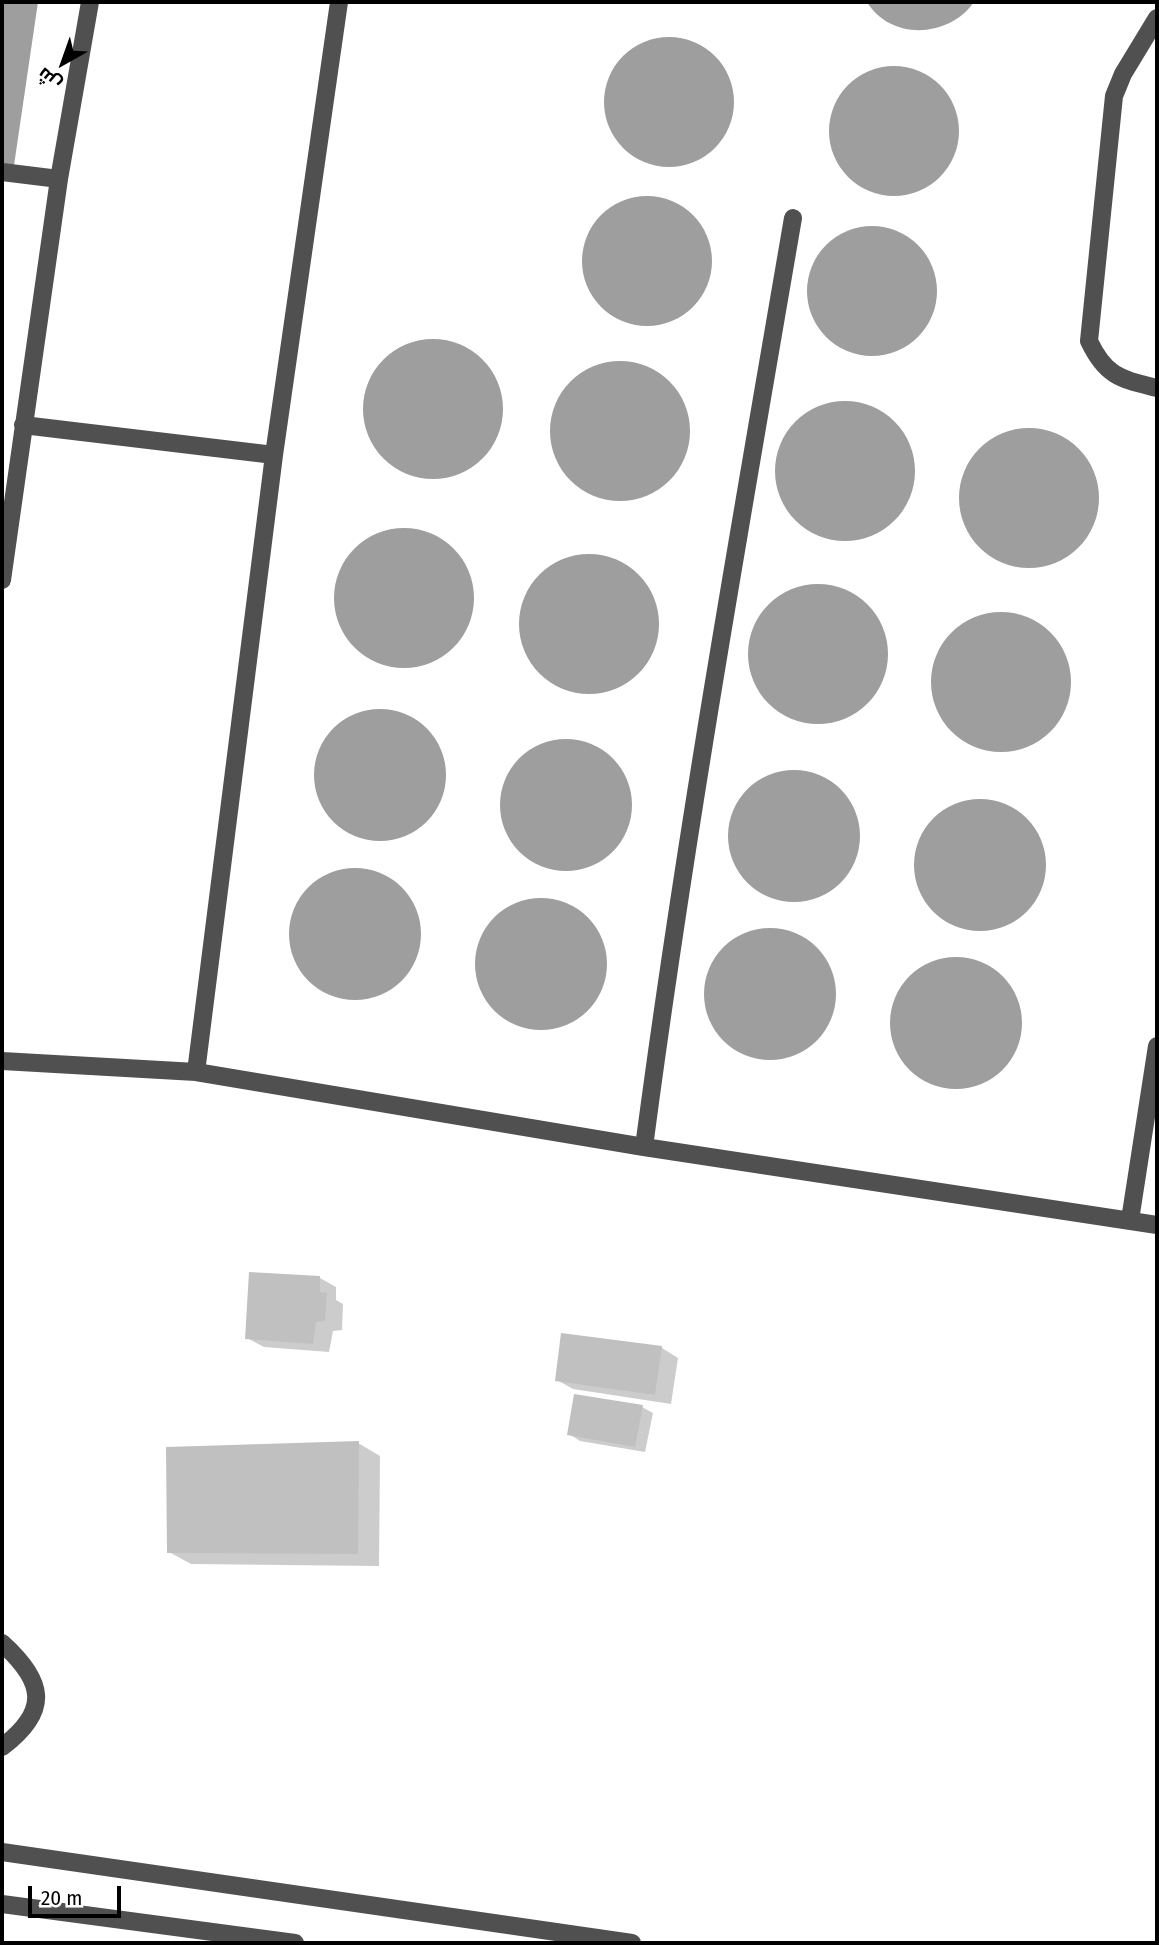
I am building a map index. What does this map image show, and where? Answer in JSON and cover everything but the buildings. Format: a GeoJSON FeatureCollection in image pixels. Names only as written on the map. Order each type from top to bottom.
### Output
{"type":"FeatureCollection","features":[{"type":"Feature","properties":{"kind":"street"},"geometry":{"type":"LineString","coordinates":[[2,580],[59,178],[90,2]]}},
{"type":"Feature","properties":{"kind":"street"},"geometry":{"type":"LineString","coordinates":[[196,1072],[274,455],[339,2]]}},
{"type":"Feature","properties":{"kind":"street"},"geometry":{"type":"LineString","coordinates":[[1157,18],[1123,74],[1114,96],[1089,341],[1097,358],[1111,374],[1157,388]]}},
{"type":"Feature","properties":{"kind":"street"},"geometry":{"type":"LineString","coordinates":[[2,172],[59,178]]}},
{"type":"Feature","properties":{"kind":"street"},"geometry":{"type":"LineString","coordinates":[[644,1147],[665,988],[716,669],[793,218]]}},
{"type":"Feature","properties":{"kind":"street"},"geometry":{"type":"LineString","coordinates":[[23,425],[274,455]]}},
{"type":"Feature","properties":{"kind":"street"},"geometry":{"type":"LineString","coordinates":[[1130,1220],[1157,1046]]}},
{"type":"Feature","properties":{"kind":"street"},"geometry":{"type":"LineString","coordinates":[[2,1061],[196,1072],[644,1147],[1157,1224]]}},
{"type":"Feature","properties":{"kind":"street"},"geometry":{"type":"LineString","coordinates":[[2,1643],[19,1659],[35,1681],[36,1692],[34,1710],[28,1721],[2,1747]]}},
{"type":"Feature","properties":{"kind":"street"},"geometry":{"type":"LineString","coordinates":[[2,1852],[632,1943]]}},
{"type":"Feature","properties":{"kind":"street"},"geometry":{"type":"LineString","coordinates":[[2,1903],[295,1943]]}},
{"type":"Feature","properties":{"kind":"shaded area"},"geometry":{"type":"Polygon","coordinates":[[[2,2],[38,2],[12,179],[2,178],[2,2]]]}},
{"type":"Feature","properties":{"kind":"shaded area"},"geometry":{"type":"Polygon","coordinates":[[[867,2],[974,2],[950,23],[920,30],[890,24],[877,15],[867,2]]]}},
{"type":"Feature","properties":{"kind":"shaded area"},"geometry":{"type":"Polygon","coordinates":[[[669,37],[694,42],[715,56],[729,77],[734,102],[729,127],[715,148],[694,162],[669,167],[644,162],[623,148],[609,127],[604,102],[609,77],[623,56],[644,42],[669,37]]]}},
{"type":"Feature","properties":{"kind":"shaded area"},"geometry":{"type":"Polygon","coordinates":[[[894,66],[919,71],[940,85],[954,106],[959,131],[954,156],[940,177],[919,191],[894,196],[869,191],[848,177],[834,156],[829,131],[834,106],[848,85],[869,71],[894,66]]]}},
{"type":"Feature","properties":{"kind":"shaded area"},"geometry":{"type":"Polygon","coordinates":[[[647,196],[672,201],[693,215],[707,236],[712,261],[707,286],[693,307],[672,321],[647,326],[622,321],[601,307],[587,286],[582,261],[587,236],[601,215],[622,201],[647,196]]]}},
{"type":"Feature","properties":{"kind":"shaded area"},"geometry":{"type":"Polygon","coordinates":[[[872,226],[897,231],[918,245],[932,266],[937,291],[932,316],[918,337],[897,351],[872,356],[847,351],[826,337],[812,316],[807,291],[812,266],[826,245],[847,231],[872,226]]]}},
{"type":"Feature","properties":{"kind":"shaded area"},"geometry":{"type":"Polygon","coordinates":[[[433,339],[460,344],[483,359],[498,382],[503,409],[498,436],[483,459],[460,474],[433,479],[406,474],[383,459],[368,436],[363,409],[368,382],[383,359],[406,344],[433,339]]]}},
{"type":"Feature","properties":{"kind":"shaded area"},"geometry":{"type":"Polygon","coordinates":[[[620,361],[647,366],[670,381],[685,404],[690,431],[685,458],[670,481],[647,496],[620,501],[593,496],[570,481],[555,458],[550,431],[555,404],[570,381],[593,366],[620,361]]]}},
{"type":"Feature","properties":{"kind":"shaded area"},"geometry":{"type":"Polygon","coordinates":[[[845,401],[872,406],[895,421],[910,444],[915,471],[910,498],[895,521],[872,536],[845,541],[818,536],[795,521],[780,498],[775,471],[780,444],[795,421],[818,406],[845,401]]]}},
{"type":"Feature","properties":{"kind":"shaded area"},"geometry":{"type":"Polygon","coordinates":[[[1029,428],[1056,433],[1079,448],[1094,471],[1099,498],[1094,525],[1079,548],[1056,563],[1029,568],[1002,563],[979,548],[964,525],[959,498],[964,471],[979,448],[1002,433],[1029,428]]]}},
{"type":"Feature","properties":{"kind":"shaded area"},"geometry":{"type":"Polygon","coordinates":[[[404,528],[431,533],[454,548],[469,571],[474,598],[469,625],[454,648],[431,663],[404,668],[377,663],[354,648],[339,625],[334,598],[339,571],[354,548],[377,533],[404,528]]]}},
{"type":"Feature","properties":{"kind":"shaded area"},"geometry":{"type":"Polygon","coordinates":[[[589,554],[616,559],[639,574],[654,597],[659,624],[654,651],[639,674],[616,689],[589,694],[562,689],[539,674],[524,651],[519,624],[524,597],[539,574],[562,559],[589,554]]]}},
{"type":"Feature","properties":{"kind":"shaded area"},"geometry":{"type":"Polygon","coordinates":[[[818,584],[845,589],[868,604],[883,627],[888,654],[883,681],[868,704],[845,719],[818,724],[791,719],[768,704],[753,681],[748,654],[753,627],[768,604],[791,589],[818,584]]]}},
{"type":"Feature","properties":{"kind":"shaded area"},"geometry":{"type":"Polygon","coordinates":[[[1001,612],[1028,617],[1051,632],[1066,655],[1071,682],[1066,709],[1051,732],[1028,747],[1001,752],[974,747],[951,732],[936,709],[931,682],[936,655],[951,632],[974,617],[1001,612]]]}},
{"type":"Feature","properties":{"kind":"shaded area"},"geometry":{"type":"Polygon","coordinates":[[[380,709],[405,714],[427,728],[441,750],[446,775],[441,800],[427,822],[405,836],[380,841],[355,836],[333,822],[319,800],[314,775],[319,750],[333,728],[355,714],[380,709]]]}},
{"type":"Feature","properties":{"kind":"shaded area"},"geometry":{"type":"Polygon","coordinates":[[[566,739],[591,744],[613,758],[627,780],[632,805],[627,830],[613,852],[591,866],[566,871],[541,866],[519,852],[505,830],[500,805],[505,780],[519,758],[541,744],[566,739]]]}},
{"type":"Feature","properties":{"kind":"shaded area"},"geometry":{"type":"Polygon","coordinates":[[[794,770],[819,775],[841,789],[855,811],[860,836],[855,861],[841,883],[819,897],[794,902],[769,897],[747,883],[733,861],[728,836],[733,811],[747,789],[769,775],[794,770]]]}},
{"type":"Feature","properties":{"kind":"shaded area"},"geometry":{"type":"Polygon","coordinates":[[[980,799],[1005,804],[1027,818],[1041,840],[1046,865],[1041,890],[1027,912],[1005,926],[980,931],[955,926],[933,912],[919,890],[914,865],[919,840],[933,818],[955,804],[980,799]]]}},
{"type":"Feature","properties":{"kind":"shaded area"},"geometry":{"type":"Polygon","coordinates":[[[355,868],[380,873],[402,887],[416,909],[421,934],[416,959],[402,981],[380,995],[355,1000],[330,995],[308,981],[294,959],[289,934],[294,909],[308,887],[330,873],[355,868]]]}},
{"type":"Feature","properties":{"kind":"shaded area"},"geometry":{"type":"Polygon","coordinates":[[[541,898],[566,903],[588,917],[602,939],[607,964],[602,989],[588,1011],[566,1025],[541,1030],[516,1025],[494,1011],[480,989],[475,964],[480,939],[494,917],[516,903],[541,898]]]}},
{"type":"Feature","properties":{"kind":"shaded area"},"geometry":{"type":"Polygon","coordinates":[[[770,928],[795,933],[817,947],[831,969],[836,994],[831,1019],[817,1041],[795,1055],[770,1060],[745,1055],[723,1041],[709,1019],[704,994],[709,969],[723,947],[745,933],[770,928]]]}},
{"type":"Feature","properties":{"kind":"shaded area"},"geometry":{"type":"Polygon","coordinates":[[[956,957],[981,962],[1003,976],[1017,998],[1022,1023],[1017,1048],[1003,1070],[981,1084],[956,1089],[931,1084],[909,1070],[895,1048],[890,1023],[895,998],[909,976],[931,962],[956,957]]]}}]}
